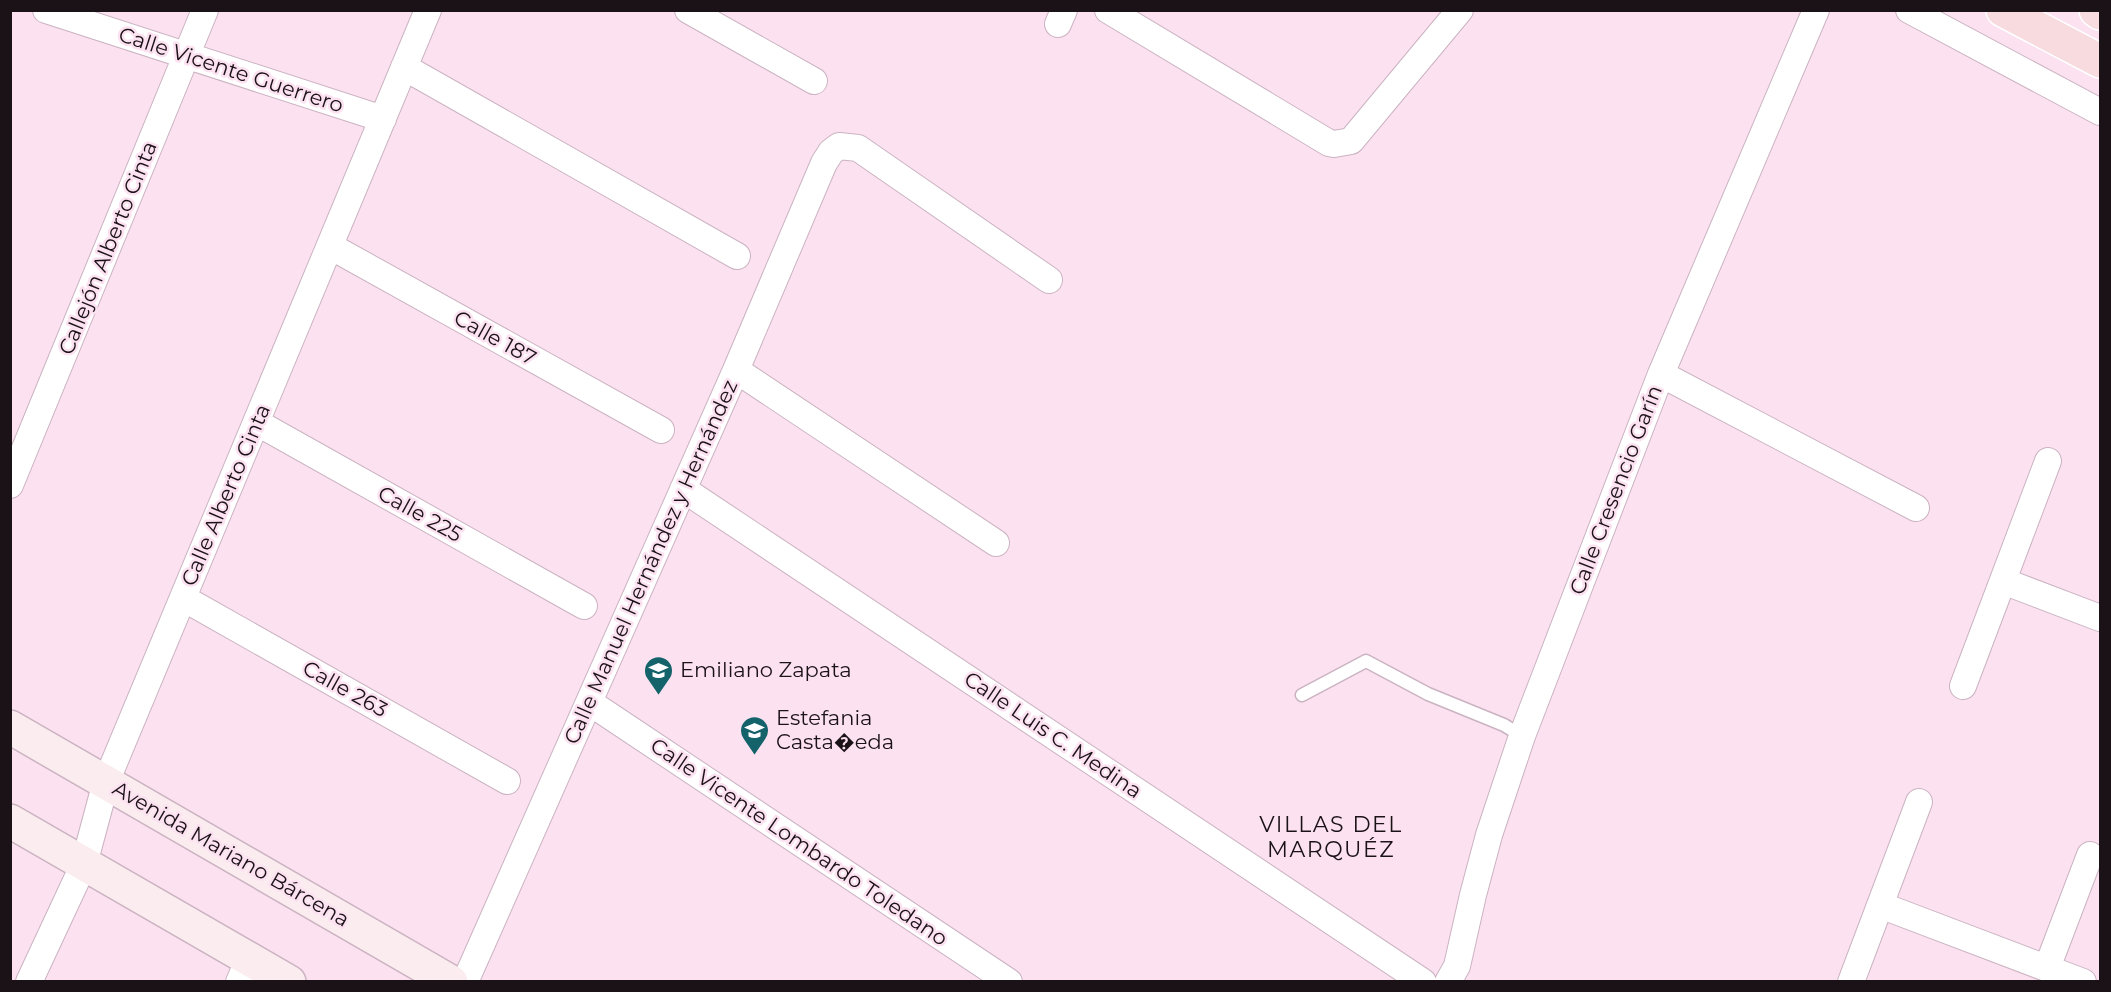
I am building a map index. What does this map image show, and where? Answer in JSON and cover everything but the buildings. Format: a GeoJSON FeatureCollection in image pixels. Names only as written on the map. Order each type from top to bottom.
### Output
{"type":"FeatureCollection","features":[{"type":"Feature","properties":{"kind":"main road"},"geometry":{"type":"LineString","coordinates":[[2003,10],[2100,61]]}},
{"type":"Feature","properties":{"kind":"main road"},"geometry":{"type":"LineString","coordinates":[[2096,10],[2100,13]]}},
{"type":"Feature","properties":{"kind":"street","name":"Calle Vicente Guerrero"},"geometry":{"type":"LineString","coordinates":[[46,10],[383,119]]}},
{"type":"Feature","properties":{"kind":"street","name":"Callejón Alberto Cinta"},"geometry":{"type":"LineString","coordinates":[[10,485],[205,10]]}},
{"type":"Feature","properties":{"kind":"street","name":"Calle Alberto Cinta"},"geometry":{"type":"LineString","coordinates":[[29,981],[84,864],[106,782],[428,10]]}},
{"type":"Feature","properties":{"kind":"street"},"geometry":{"type":"LineString","coordinates":[[688,10],[814,81]]}},
{"type":"Feature","properties":{"kind":"street"},"geometry":{"type":"LineString","coordinates":[[1108,10],[1334,144],[1351,141],[1460,10]]}},
{"type":"Feature","properties":{"kind":"street","name":"Calle Cresencio Garín"},"geometry":{"type":"LineString","coordinates":[[1448,981],[1457,966],[1489,836],[1522,736],[1661,374],[1816,10]]}},
{"type":"Feature","properties":{"kind":"street"},"geometry":{"type":"LineString","coordinates":[[1910,10],[2100,112]]}},
{"type":"Feature","properties":{"kind":"street"},"geometry":{"type":"LineString","coordinates":[[404,67],[737,256]]}},
{"type":"Feature","properties":{"kind":"street","name":"Calle Manuel Hernández y Hernández"},"geometry":{"type":"LineString","coordinates":[[465,981],[831,152],[839,146],[858,148],[1049,280]]}},
{"type":"Feature","properties":{"kind":"street","name":"Calle 187"},"geometry":{"type":"LineString","coordinates":[[330,246],[661,430]]}},
{"type":"Feature","properties":{"kind":"street"},"geometry":{"type":"LineString","coordinates":[[736,370],[996,543]]}},
{"type":"Feature","properties":{"kind":"street"},"geometry":{"type":"LineString","coordinates":[[1661,374],[1917,507]]}},
{"type":"Feature","properties":{"kind":"street","name":"Calle 225"},"geometry":{"type":"LineString","coordinates":[[256,422],[584,606]]}},
{"type":"Feature","properties":{"kind":"street"},"geometry":{"type":"LineString","coordinates":[[1963,686],[2048,461]]}},
{"type":"Feature","properties":{"kind":"street","name":"Calle Luis C. Medina"},"geometry":{"type":"LineString","coordinates":[[683,489],[1424,981]]}},
{"type":"Feature","properties":{"kind":"street"},"geometry":{"type":"LineString","coordinates":[[2003,581],[2100,618]]}},
{"type":"Feature","properties":{"kind":"street","name":"Calle 263"},"geometry":{"type":"LineString","coordinates":[[183,598],[507,781]]}},
{"type":"Feature","properties":{"kind":"street","name":"Calle Vicente Lombardo Toledano"},"geometry":{"type":"LineString","coordinates":[[589,702],[1009,981]]}},
{"type":"Feature","properties":{"kind":"street","name":"Avenida Mariano Bárcena"},"geometry":{"type":"LineString","coordinates":[[10,727],[451,981]]}},
{"type":"Feature","properties":{"kind":"street"},"geometry":{"type":"LineString","coordinates":[[1851,981],[1918,802]]}},
{"type":"Feature","properties":{"kind":"street"},"geometry":{"type":"LineString","coordinates":[[10,821],[84,864],[244,970],[289,981]]}},
{"type":"Feature","properties":{"kind":"street"},"geometry":{"type":"LineString","coordinates":[[2047,968],[2090,855]]}},
{"type":"Feature","properties":{"kind":"street"},"geometry":{"type":"LineString","coordinates":[[1880,905],[2082,981]]}},
{"type":"Feature","properties":{"kind":"lane"},"geometry":{"type":"LineString","coordinates":[[1302,695],[1365,661],[1428,694],[1504,725],[1522,736]]}},
{"type":"Feature","properties":{"kind":"place","name":"Emiliano Zapata"},"geometry":{"type":"Point","coordinates":[659,696]}},
{"type":"Feature","properties":{"kind":"place","name":"Estefania Casta�eda"},"geometry":{"type":"Point","coordinates":[755,756]}},
{"type":"Feature","properties":{"kind":"district","name":"VILLAS DEL MARQUÉZ"},"geometry":{"type":"Point","coordinates":[1331,836]}}]}
